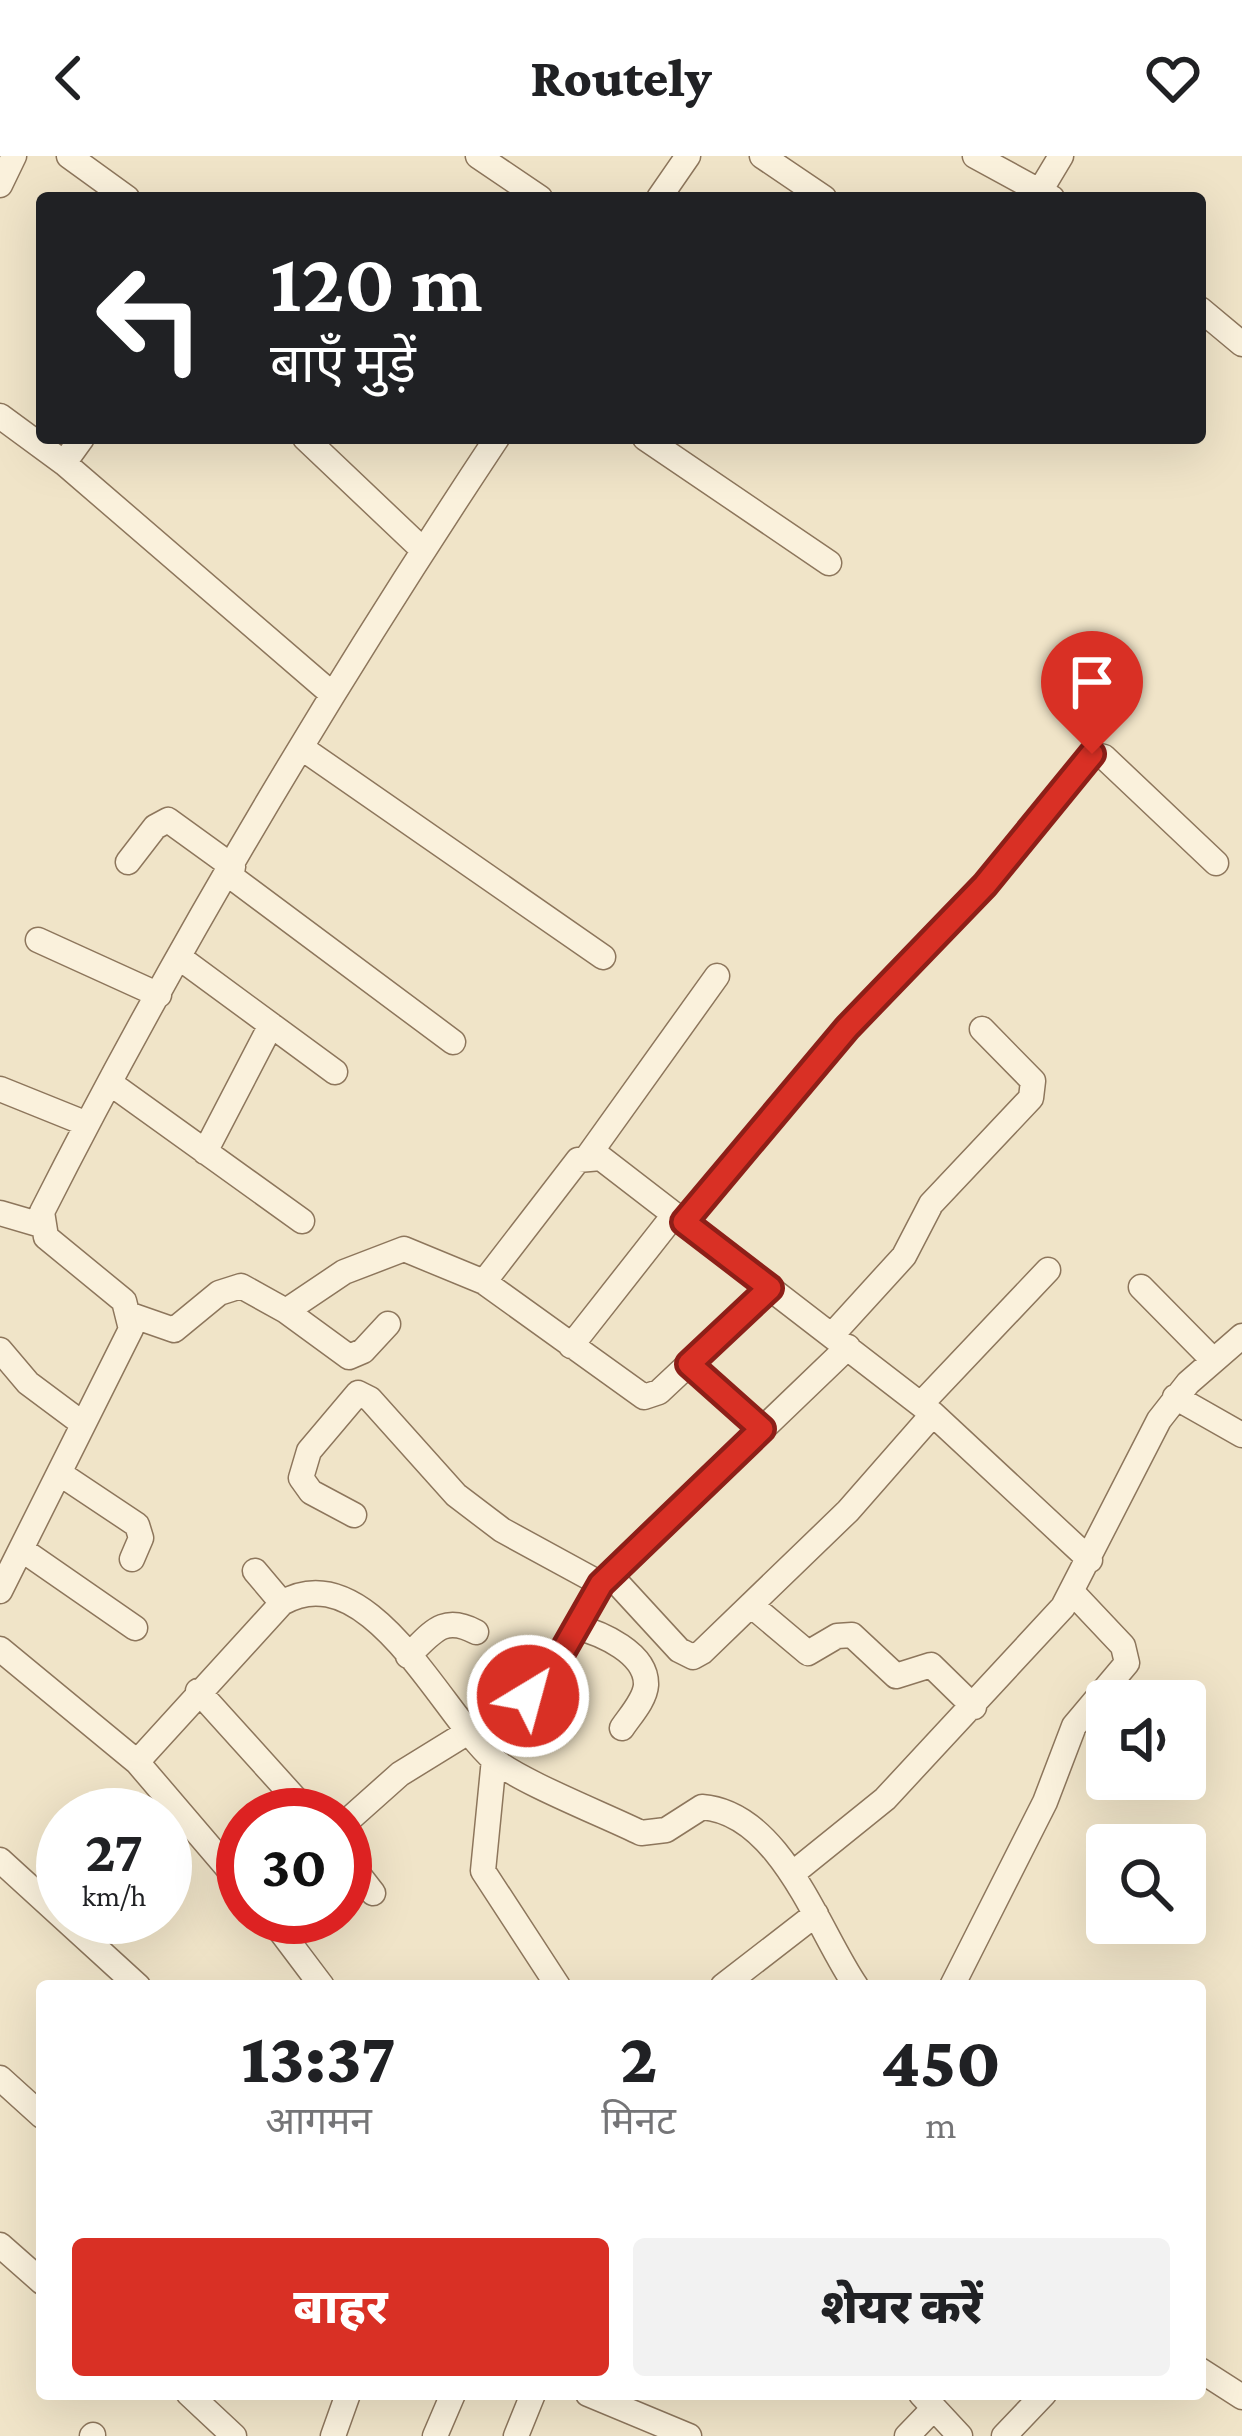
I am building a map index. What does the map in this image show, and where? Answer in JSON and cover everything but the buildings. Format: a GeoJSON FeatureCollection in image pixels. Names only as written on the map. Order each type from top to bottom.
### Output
{"type":"FeatureCollection","features":[{"type":"Feature","properties":{"kind":"street"},"geometry":{"type":"LineString","coordinates":[[0,185],[14,156]]}},
{"type":"Feature","properties":{"kind":"street"},"geometry":{"type":"LineString","coordinates":[[478,156],[530,192]]}},
{"type":"Feature","properties":{"kind":"street"},"geometry":{"type":"LineString","coordinates":[[662,192],[688,156]]}},
{"type":"Feature","properties":{"kind":"street"},"geometry":{"type":"LineString","coordinates":[[762,156],[815,192]]}},
{"type":"Feature","properties":{"kind":"street"},"geometry":{"type":"LineString","coordinates":[[975,156],[1041,192]]}},
{"type":"Feature","properties":{"kind":"street"},"geometry":{"type":"LineString","coordinates":[[1047,192],[1060,156]]}},
{"type":"Feature","properties":{"kind":"street"},"geometry":{"type":"LineString","coordinates":[[79,158],[120,192]]}},
{"type":"Feature","properties":{"kind":"street"},"geometry":{"type":"LineString","coordinates":[[1206,314],[1242,344]]}},
{"type":"Feature","properties":{"kind":"street"},"geometry":{"type":"LineString","coordinates":[[0,416],[36,442]]}},
{"type":"Feature","properties":{"kind":"street"},"geometry":{"type":"LineString","coordinates":[[38,444],[332,694]]}},
{"type":"Feature","properties":{"kind":"street"},"geometry":{"type":"LineString","coordinates":[[64,463],[78,444]]}},
{"type":"Feature","properties":{"kind":"street"},"geometry":{"type":"LineString","coordinates":[[311,444],[422,550]]}},
{"type":"Feature","properties":{"kind":"street"},"geometry":{"type":"LineString","coordinates":[[0,1591],[127,1340],[131,1316],[124,1301],[58,1250],[41,1225],[42,1212],[87,1124],[332,694],[492,444]]}},
{"type":"Feature","properties":{"kind":"street"},"geometry":{"type":"LineString","coordinates":[[654,444],[829,563]]}},
{"type":"Feature","properties":{"kind":"street"},"geometry":{"type":"LineString","coordinates":[[302,748],[603,957]]}},
{"type":"Feature","properties":{"kind":"street"},"geometry":{"type":"LineString","coordinates":[[571,1346],[847,1028],[985,885],[1092,754],[1105,757],[1216,862]]}},
{"type":"Feature","properties":{"kind":"street"},"geometry":{"type":"LineString","coordinates":[[128,862],[155,827],[168,820],[453,1042]]}},
{"type":"Feature","properties":{"kind":"street"},"geometry":{"type":"LineString","coordinates":[[38,940],[160,995]]}},
{"type":"Feature","properties":{"kind":"street"},"geometry":{"type":"LineString","coordinates":[[181,958],[334,1072]]}},
{"type":"Feature","properties":{"kind":"street"},"geometry":{"type":"LineString","coordinates":[[588,1156],[717,976]]}},
{"type":"Feature","properties":{"kind":"street"},"geometry":{"type":"LineString","coordinates":[[205,1152],[271,1024]]}},
{"type":"Feature","properties":{"kind":"street"},"geometry":{"type":"LineString","coordinates":[[372,1799],[470,1727],[541,1687],[605,1579],[762,1429],[840,1341],[904,1256],[931,1204],[1031,1098],[1033,1081],[982,1029]]}},
{"type":"Feature","properties":{"kind":"street"},"geometry":{"type":"LineString","coordinates":[[110,1084],[302,1221]]}},
{"type":"Feature","properties":{"kind":"street"},"geometry":{"type":"LineString","coordinates":[[0,1089],[87,1124]]}},
{"type":"Feature","properties":{"kind":"street"},"geometry":{"type":"LineString","coordinates":[[484,1282],[578,1160],[601,1158],[927,1409],[1090,1560]]}},
{"type":"Feature","properties":{"kind":"street"},"geometry":{"type":"LineString","coordinates":[[0,1213],[41,1225]]}},
{"type":"Feature","properties":{"kind":"street"},"geometry":{"type":"LineString","coordinates":[[286,1310],[344,1272],[404,1249],[422,1252],[484,1282],[644,1397],[659,1392],[770,1288]]}},
{"type":"Feature","properties":{"kind":"street"},"geometry":{"type":"LineString","coordinates":[[354,1515],[311,1492],[301,1478],[309,1451],[358,1394],[370,1399],[478,1512],[605,1579],[679,1650],[693,1657],[848,1511],[927,1409],[1048,1270]]}},
{"type":"Feature","properties":{"kind":"street"},"geometry":{"type":"LineString","coordinates":[[131,1316],[174,1330],[219,1293],[241,1286],[286,1310],[349,1357],[363,1351],[388,1324]]}},
{"type":"Feature","properties":{"kind":"street"},"geometry":{"type":"LineString","coordinates":[[1141,1287],[1212,1359]]}},
{"type":"Feature","properties":{"kind":"street"},"geometry":{"type":"LineString","coordinates":[[792,1874],[863,1820],[974,1707],[1073,1593],[1142,1451],[1175,1397],[1242,1336]]}},
{"type":"Feature","properties":{"kind":"street"},"geometry":{"type":"LineString","coordinates":[[0,1350],[9,1381],[83,1424]]}},
{"type":"Feature","properties":{"kind":"street"},"geometry":{"type":"LineString","coordinates":[[689,1364],[762,1429]]}},
{"type":"Feature","properties":{"kind":"street"},"geometry":{"type":"LineString","coordinates":[[1175,1397],[1242,1435]]}},
{"type":"Feature","properties":{"kind":"street"},"geometry":{"type":"LineString","coordinates":[[59,1472],[137,1525],[141,1538],[132,1559]]}},
{"type":"Feature","properties":{"kind":"street"},"geometry":{"type":"LineString","coordinates":[[21,1549],[135,1628]]}},
{"type":"Feature","properties":{"kind":"street"},"geometry":{"type":"LineString","coordinates":[[255,1571],[282,1603]]}},
{"type":"Feature","properties":{"kind":"street"},"geometry":{"type":"LineString","coordinates":[[137,1762],[282,1603],[313,1591],[327,1592],[367,1613],[409,1656],[494,1760],[641,1833],[653,1835],[688,1813],[712,1808],[766,1842],[792,1874],[853,1980]]}},
{"type":"Feature","properties":{"kind":"street"},"geometry":{"type":"LineString","coordinates":[[955,1980],[1045,1802],[1074,1726],[1126,1663],[1124,1646],[1073,1593]]}},
{"type":"Feature","properties":{"kind":"street"},"geometry":{"type":"LineString","coordinates":[[751,1604],[808,1653],[837,1636],[852,1635],[896,1676],[931,1665],[974,1707]]}},
{"type":"Feature","properties":{"kind":"street"},"geometry":{"type":"LineString","coordinates":[[409,1656],[445,1624],[457,1622],[476,1632]]}},
{"type":"Feature","properties":{"kind":"street"},"geometry":{"type":"LineString","coordinates":[[576,1627],[614,1639],[644,1675],[645,1693],[622,1727]]}},
{"type":"Feature","properties":{"kind":"street"},"geometry":{"type":"LineString","coordinates":[[0,1649],[137,1762],[216,1854]]}},
{"type":"Feature","properties":{"kind":"street"},"geometry":{"type":"LineString","coordinates":[[198,1691],[286,1788]]}},
{"type":"Feature","properties":{"kind":"street"},"geometry":{"type":"LineString","coordinates":[[494,1760],[483,1871],[554,1980]]}},
{"type":"Feature","properties":{"kind":"street"},"geometry":{"type":"LineString","coordinates":[[0,1860],[131,1980]]}},
{"type":"Feature","properties":{"kind":"street"},"geometry":{"type":"LineString","coordinates":[[731,1980],[816,1914]]}},
{"type":"Feature","properties":{"kind":"street"},"geometry":{"type":"LineString","coordinates":[[290,1944],[317,1980]]}},
{"type":"Feature","properties":{"kind":"street"},"geometry":{"type":"LineString","coordinates":[[0,2078],[36,2111]]}},
{"type":"Feature","properties":{"kind":"street"},"geometry":{"type":"LineString","coordinates":[[0,2246],[36,2277]]}},
{"type":"Feature","properties":{"kind":"street"},"geometry":{"type":"LineString","coordinates":[[1206,2373],[1242,2397]]}},
{"type":"Feature","properties":{"kind":"street"},"geometry":{"type":"LineString","coordinates":[[195,2400],[234,2436]]}},
{"type":"Feature","properties":{"kind":"street"},"geometry":{"type":"LineString","coordinates":[[333,2436],[346,2400]]}},
{"type":"Feature","properties":{"kind":"street"},"geometry":{"type":"LineString","coordinates":[[435,2436],[450,2400]]}},
{"type":"Feature","properties":{"kind":"street"},"geometry":{"type":"LineString","coordinates":[[516,2436],[531,2400]]}},
{"type":"Feature","properties":{"kind":"street"},"geometry":{"type":"LineString","coordinates":[[602,2400],[689,2436]]}},
{"type":"Feature","properties":{"kind":"street"},"geometry":{"type":"LineString","coordinates":[[1004,2436],[1038,2400]]}},
{"type":"Feature","properties":{"kind":"street"},"geometry":{"type":"LineString","coordinates":[[908,2436],[928,2401],[960,2436]]}},
{"type":"Feature","properties":{"kind":"route"},"geometry":{"type":"LineString","coordinates":[[528,1696],[548,1677],[601,1584],[762,1429],[689,1364],[770,1288],[684,1222],[847,1028],[985,885],[1092,754]]}}]}
